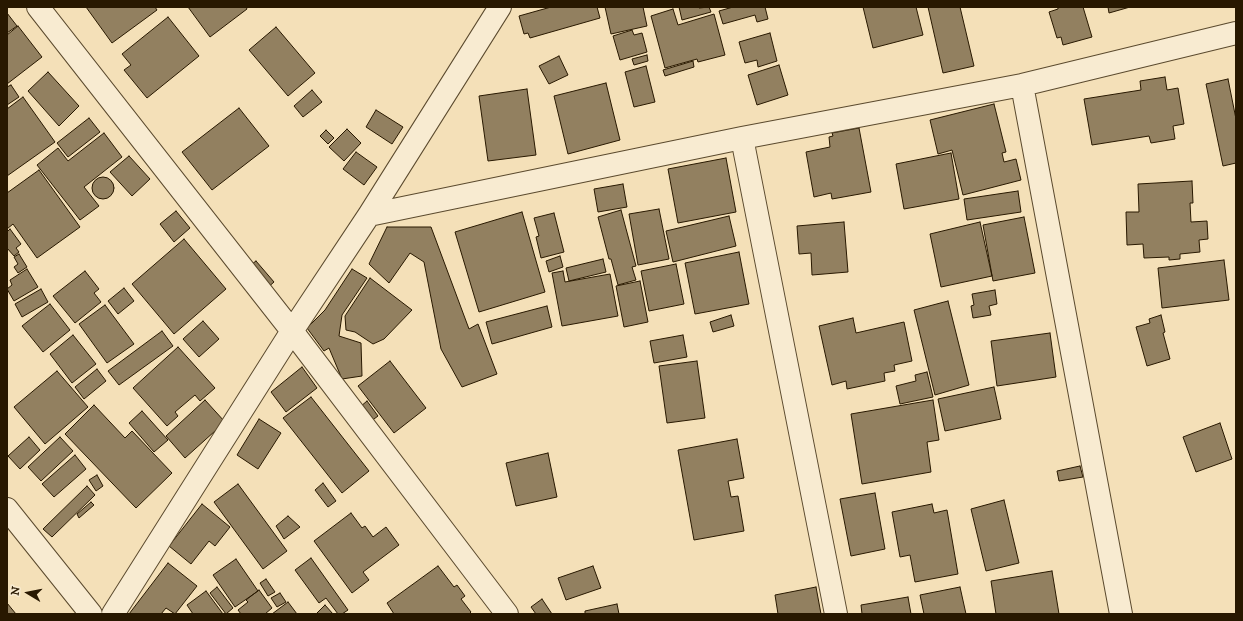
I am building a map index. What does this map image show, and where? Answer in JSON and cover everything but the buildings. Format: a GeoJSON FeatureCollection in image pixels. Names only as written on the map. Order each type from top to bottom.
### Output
{"type":"FeatureCollection","features":[{"type":"Feature","properties":{"kind":"street"},"geometry":{"type":"LineString","coordinates":[[38,7],[292,331],[507,614]]}},
{"type":"Feature","properties":{"kind":"street"},"geometry":{"type":"LineString","coordinates":[[113,614],[292,331],[369,215],[500,7]]}},
{"type":"Feature","properties":{"kind":"street"},"geometry":{"type":"LineString","coordinates":[[369,215],[742,138],[1022,85],[1236,33]]}},
{"type":"Feature","properties":{"kind":"street"},"geometry":{"type":"LineString","coordinates":[[1022,85],[1122,614]]}},
{"type":"Feature","properties":{"kind":"street"},"geometry":{"type":"LineString","coordinates":[[742,138],[836,614]]}},
{"type":"Feature","properties":{"kind":"street"},"geometry":{"type":"LineString","coordinates":[[7,509],[91,614]]}}]}
